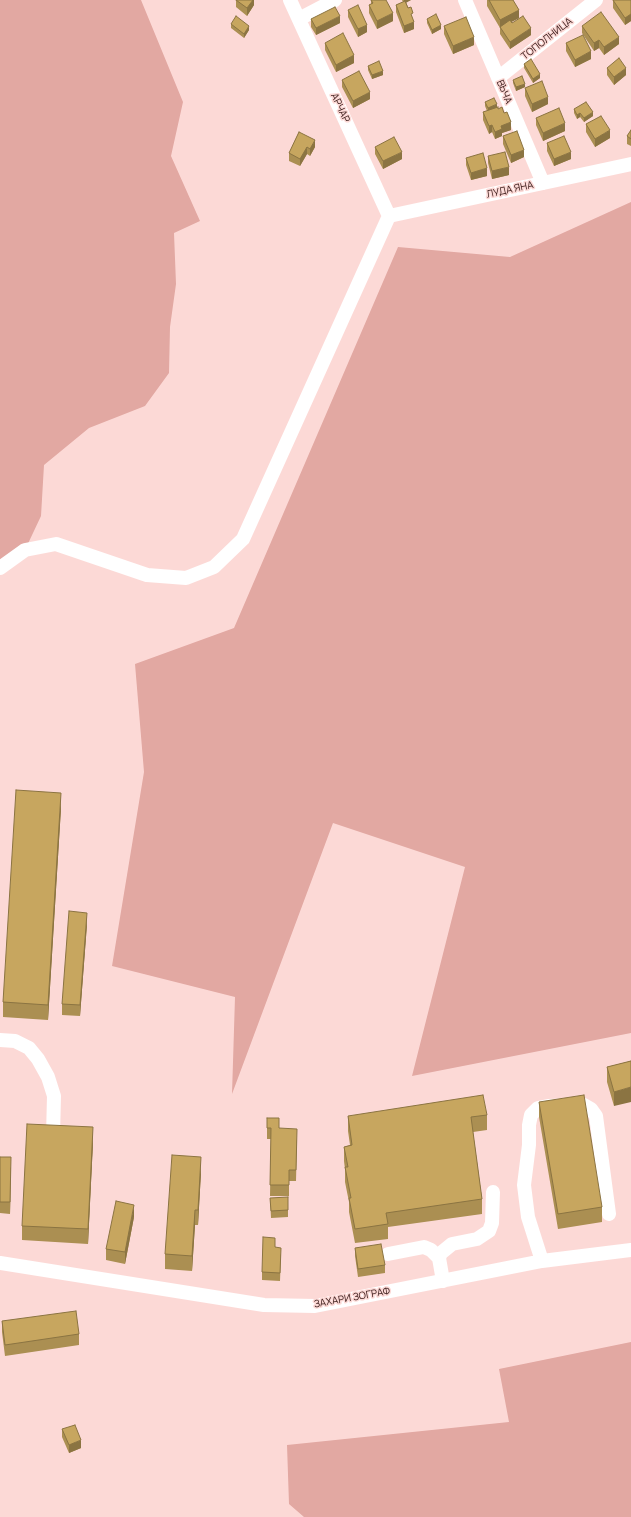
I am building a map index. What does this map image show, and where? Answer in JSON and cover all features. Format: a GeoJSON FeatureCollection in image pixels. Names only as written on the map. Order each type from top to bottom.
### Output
{"type":"FeatureCollection","features":[{"type":"Feature","properties":{"kind":"street","name":"АРЧАР"},"geometry":{"type":"LineString","coordinates":[[290,0],[389,216]]}},
{"type":"Feature","properties":{"kind":"street"},"geometry":{"type":"LineString","coordinates":[[299,19],[335,0]]}},
{"type":"Feature","properties":{"kind":"street","name":"ВЪЧА"},"geometry":{"type":"LineString","coordinates":[[465,0],[543,183]]}},
{"type":"Feature","properties":{"kind":"street","name":"ТОПОЛНИЦА"},"geometry":{"type":"LineString","coordinates":[[498,78],[596,0]]}},
{"type":"Feature","properties":{"kind":"street","name":"ЛУДА ЯНА"},"geometry":{"type":"LineString","coordinates":[[389,216],[631,164]]}},
{"type":"Feature","properties":{"kind":"street"},"geometry":{"type":"LineString","coordinates":[[0,568],[25,550],[56,544],[147,575],[186,578],[214,566],[243,539],[389,216]]}},
{"type":"Feature","properties":{"kind":"street"},"geometry":{"type":"LineString","coordinates":[[0,1040],[15,1041],[29,1048],[38,1059],[48,1077],[54,1096],[53,1136]]}},
{"type":"Feature","properties":{"kind":"street"},"geometry":{"type":"LineString","coordinates":[[542,1261],[528,1216],[524,1185],[529,1145],[529,1125],[531,1115],[538,1108],[548,1106],[584,1105],[591,1109],[596,1116],[609,1214]]}},
{"type":"Feature","properties":{"kind":"street"},"geometry":{"type":"LineString","coordinates":[[442,1281],[439,1258],[441,1253],[452,1244],[477,1239],[489,1230],[492,1223],[494,1192]]}},
{"type":"Feature","properties":{"kind":"street"},"geometry":{"type":"LineString","coordinates":[[388,1254],[424,1246],[431,1250],[439,1258]]}},
{"type":"Feature","properties":{"kind":"street","name":"ЗАХАРИ ЗОГРАФ"},"geometry":{"type":"LineString","coordinates":[[0,1263],[264,1305],[315,1306],[542,1261],[631,1248]]}},
{"type":"Feature","properties":{"kind":"shaded area"},"geometry":{"type":"Polygon","coordinates":[[[0,0],[141,0],[183,102],[171,156],[200,221],[174,233],[176,284],[170,327],[169,373],[145,406],[89,428],[44,465],[41,516],[25,550],[0,568],[0,0]]]}},
{"type":"Feature","properties":{"kind":"shaded area"},"geometry":{"type":"Polygon","coordinates":[[[631,202],[631,1033],[412,1076],[465,867],[333,823],[232,1094],[235,997],[112,966],[144,772],[135,664],[234,628],[398,247],[510,257],[631,202]]]}},
{"type":"Feature","properties":{"kind":"shaded area"},"geometry":{"type":"Polygon","coordinates":[[[631,1342],[631,1517],[304,1517],[289,1504],[287,1445],[509,1422],[499,1369],[631,1342]]]}},
{"type":"Feature","properties":{"kind":"building"},"geometry":{"type":"Polygon","coordinates":[[[236,0],[253,0],[247,8],[236,0]]]}},
{"type":"Feature","properties":{"kind":"building"},"geometry":{"type":"Polygon","coordinates":[[[371,0],[386,0],[393,13],[377,21],[369,5],[373,3],[371,0]]]}},
{"type":"Feature","properties":{"kind":"building"},"geometry":{"type":"Polygon","coordinates":[[[489,0],[513,0],[519,10],[500,20],[489,0]]]}},
{"type":"Feature","properties":{"kind":"building"},"geometry":{"type":"Polygon","coordinates":[[[613,0],[631,0],[631,14],[625,18],[613,0]]]}},
{"type":"Feature","properties":{"kind":"building"},"geometry":{"type":"Polygon","coordinates":[[[405,1],[408,8],[411,7],[413,13],[411,14],[414,22],[404,26],[396,5],[405,1]]]}},
{"type":"Feature","properties":{"kind":"building"},"geometry":{"type":"Polygon","coordinates":[[[358,5],[367,25],[358,29],[348,10],[358,5]]]}},
{"type":"Feature","properties":{"kind":"building"},"geometry":{"type":"Polygon","coordinates":[[[335,7],[340,16],[316,28],[311,19],[335,7]]]}},
{"type":"Feature","properties":{"kind":"building"},"geometry":{"type":"Polygon","coordinates":[[[601,12],[619,37],[604,47],[599,40],[594,43],[582,26],[601,12]]]}},
{"type":"Feature","properties":{"kind":"building"},"geometry":{"type":"Polygon","coordinates":[[[436,14],[441,25],[432,30],[427,19],[436,14]]]}},
{"type":"Feature","properties":{"kind":"building"},"geometry":{"type":"Polygon","coordinates":[[[236,16],[249,26],[244,34],[231,24],[236,16]]]}},
{"type":"Feature","properties":{"kind":"building"},"geometry":{"type":"Polygon","coordinates":[[[523,16],[531,28],[510,42],[500,27],[510,20],[512,23],[523,16]]]}},
{"type":"Feature","properties":{"kind":"building"},"geometry":{"type":"Polygon","coordinates":[[[466,17],[474,37],[453,46],[444,26],[466,17]]]}},
{"type":"Feature","properties":{"kind":"building"},"geometry":{"type":"Polygon","coordinates":[[[343,33],[354,55],[336,65],[325,43],[343,33]]]}},
{"type":"Feature","properties":{"kind":"building"},"geometry":{"type":"Polygon","coordinates":[[[583,35],[591,51],[575,60],[566,43],[583,35]]]}},
{"type":"Feature","properties":{"kind":"building"},"geometry":{"type":"Polygon","coordinates":[[[619,58],[626,68],[614,77],[607,68],[619,58]]]}},
{"type":"Feature","properties":{"kind":"building"},"geometry":{"type":"Polygon","coordinates":[[[531,59],[540,74],[533,79],[524,64],[531,59]]]}},
{"type":"Feature","properties":{"kind":"building"},"geometry":{"type":"Polygon","coordinates":[[[379,61],[383,71],[372,75],[368,66],[379,61]]]}},
{"type":"Feature","properties":{"kind":"building"},"geometry":{"type":"Polygon","coordinates":[[[359,71],[370,92],[353,101],[342,80],[359,71]]]}},
{"type":"Feature","properties":{"kind":"building"},"geometry":{"type":"Polygon","coordinates":[[[522,76],[525,84],[516,87],[513,80],[522,76]]]}},
{"type":"Feature","properties":{"kind":"building"},"geometry":{"type":"Polygon","coordinates":[[[542,81],[548,97],[532,104],[525,88],[542,81]]]}},
{"type":"Feature","properties":{"kind":"building"},"geometry":{"type":"Polygon","coordinates":[[[494,98],[497,104],[488,108],[485,102],[494,98]]]}},
{"type":"Feature","properties":{"kind":"building"},"geometry":{"type":"Polygon","coordinates":[[[586,102],[593,112],[584,118],[580,113],[577,115],[574,109],[586,102]]]}},
{"type":"Feature","properties":{"kind":"building"},"geometry":{"type":"Polygon","coordinates":[[[498,107],[498,109],[502,107],[504,113],[507,112],[511,122],[501,126],[502,129],[495,132],[492,125],[489,126],[483,112],[498,107]]]}},
{"type":"Feature","properties":{"kind":"building"},"geometry":{"type":"Polygon","coordinates":[[[559,108],[565,123],[543,133],[536,118],[559,108]]]}},
{"type":"Feature","properties":{"kind":"building"},"geometry":{"type":"Polygon","coordinates":[[[601,116],[610,130],[595,139],[586,124],[601,116]]]}},
{"type":"Feature","properties":{"kind":"building"},"geometry":{"type":"Polygon","coordinates":[[[631,130],[631,139],[627,136],[631,130]]]}},
{"type":"Feature","properties":{"kind":"building"},"geometry":{"type":"Polygon","coordinates":[[[517,131],[524,150],[511,155],[503,136],[517,131]]]}},
{"type":"Feature","properties":{"kind":"building"},"geometry":{"type":"Polygon","coordinates":[[[299,132],[315,140],[310,149],[307,147],[300,159],[289,153],[299,132]]]}},
{"type":"Feature","properties":{"kind":"building"},"geometry":{"type":"Polygon","coordinates":[[[564,136],[571,152],[554,159],[547,143],[564,136]]]}},
{"type":"Feature","properties":{"kind":"building"},"geometry":{"type":"Polygon","coordinates":[[[394,137],[402,152],[383,161],[375,147],[394,137]]]}},
{"type":"Feature","properties":{"kind":"building"},"geometry":{"type":"Polygon","coordinates":[[[505,152],[509,167],[492,171],[488,156],[505,152]]]}},
{"type":"Feature","properties":{"kind":"building"},"geometry":{"type":"Polygon","coordinates":[[[483,153],[487,168],[471,173],[466,158],[483,153]]]}},
{"type":"Feature","properties":{"kind":"building"},"geometry":{"type":"Polygon","coordinates":[[[16,790],[61,793],[48,1005],[3,1002],[16,790]]]}},
{"type":"Feature","properties":{"kind":"building"},"geometry":{"type":"Polygon","coordinates":[[[69,911],[87,913],[80,1005],[62,1004],[69,911]]]}},
{"type":"Feature","properties":{"kind":"building"},"geometry":{"type":"Polygon","coordinates":[[[631,1061],[631,1087],[614,1092],[607,1067],[631,1061]]]}},
{"type":"Feature","properties":{"kind":"building"},"geometry":{"type":"Polygon","coordinates":[[[483,1095],[487,1115],[471,1117],[482,1199],[386,1213],[388,1224],[355,1229],[345,1167],[348,1167],[344,1147],[352,1145],[348,1116],[483,1095]]]}},
{"type":"Feature","properties":{"kind":"building"},"geometry":{"type":"Polygon","coordinates":[[[584,1095],[602,1207],[558,1214],[539,1102],[584,1095]]]}},
{"type":"Feature","properties":{"kind":"building"},"geometry":{"type":"Polygon","coordinates":[[[267,1118],[279,1118],[279,1128],[297,1129],[296,1170],[289,1170],[289,1185],[270,1185],[271,1128],[267,1128],[267,1118]]]}},
{"type":"Feature","properties":{"kind":"building"},"geometry":{"type":"Polygon","coordinates":[[[27,1124],[93,1127],[88,1229],[22,1226],[27,1124]]]}},
{"type":"Feature","properties":{"kind":"building"},"geometry":{"type":"Polygon","coordinates":[[[172,1155],[201,1157],[198,1210],[195,1210],[192,1256],[165,1254],[172,1155]]]}},
{"type":"Feature","properties":{"kind":"building"},"geometry":{"type":"Polygon","coordinates":[[[0,1157],[11,1157],[10,1202],[0,1202],[0,1157]]]}},
{"type":"Feature","properties":{"kind":"building"},"geometry":{"type":"Polygon","coordinates":[[[288,1197],[288,1210],[271,1211],[270,1198],[288,1197]]]}},
{"type":"Feature","properties":{"kind":"building"},"geometry":{"type":"Polygon","coordinates":[[[116,1201],[134,1205],[125,1252],[106,1249],[116,1201]]]}},
{"type":"Feature","properties":{"kind":"building"},"geometry":{"type":"Polygon","coordinates":[[[263,1237],[275,1238],[275,1247],[281,1248],[280,1273],[262,1272],[263,1237]]]}},
{"type":"Feature","properties":{"kind":"building"},"geometry":{"type":"Polygon","coordinates":[[[381,1244],[385,1265],[358,1269],[355,1248],[381,1244]]]}},
{"type":"Feature","properties":{"kind":"building"},"geometry":{"type":"Polygon","coordinates":[[[76,1311],[79,1334],[5,1345],[2,1321],[76,1311]]]}},
{"type":"Feature","properties":{"kind":"building"},"geometry":{"type":"Polygon","coordinates":[[[75,1425],[81,1440],[69,1445],[62,1429],[75,1425]]]}}]}
